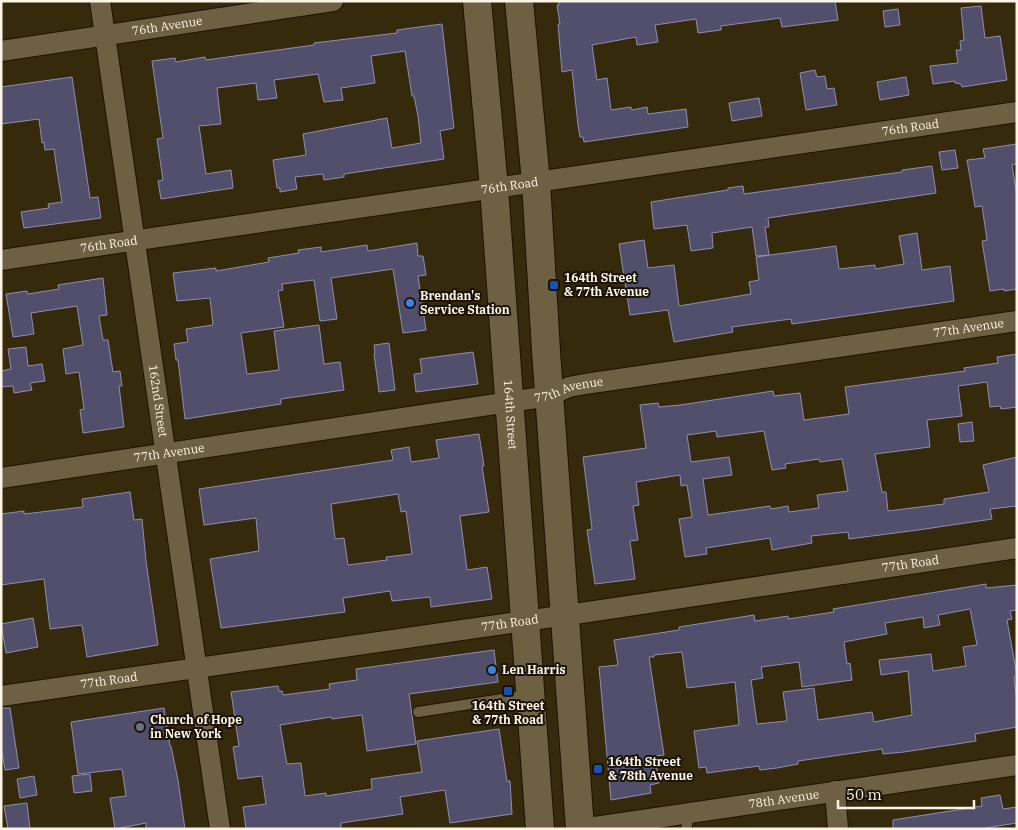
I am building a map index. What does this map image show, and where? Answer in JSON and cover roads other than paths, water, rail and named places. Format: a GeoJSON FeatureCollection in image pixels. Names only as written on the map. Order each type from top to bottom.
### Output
{"type":"FeatureCollection","features":[{"type":"Feature","properties":{"kind":"street","name":"162nd Street"},"geometry":{"type":"LineString","coordinates":[[100,1],[220,829]]}},
{"type":"Feature","properties":{"kind":"street","name":"76th Avenue"},"geometry":{"type":"LineString","coordinates":[[1,50],[333,1]]}},
{"type":"Feature","properties":{"kind":"street","name":"164th Street"},"geometry":{"type":"LineString","coordinates":[[477,1],[494,188],[540,829]]}},
{"type":"Feature","properties":{"kind":"street"},"geometry":{"type":"LineString","coordinates":[[519,1],[536,182],[549,396],[581,829]]}},
{"type":"Feature","properties":{"kind":"street","name":"76th Road"},"geometry":{"type":"LineString","coordinates":[[1,260],[1017,112]]}},
{"type":"Feature","properties":{"kind":"street","name":"77th Avenue"},"geometry":{"type":"LineString","coordinates":[[1,478],[549,396],[569,387],[585,384],[1017,321]]}},
{"type":"Feature","properties":{"kind":"street","name":"77th Road"},"geometry":{"type":"LineString","coordinates":[[1,696],[1017,548]]}},
{"type":"Feature","properties":{"kind":"street","name":"78th Avenue"},"geometry":{"type":"LineString","coordinates":[[581,829],[688,821],[835,791],[1017,764]]}},
{"type":"Feature","properties":{"kind":"street"},"geometry":{"type":"LineString","coordinates":[[835,791],[838,829]]}},
{"type":"Feature","properties":{"kind":"lane"},"geometry":{"type":"LineString","coordinates":[[418,712],[530,695]]}},
{"type":"Feature","properties":{"kind":"place","name":"164th Street & 77th Avenue"},"geometry":{"type":"Point","coordinates":[554,285]}},
{"type":"Feature","properties":{"kind":"place","name":"Brendan's Service Station"},"geometry":{"type":"Point","coordinates":[410,303]}},
{"type":"Feature","properties":{"kind":"place","name":"Len Harris"},"geometry":{"type":"Point","coordinates":[492,670]}},
{"type":"Feature","properties":{"kind":"place","name":"164th Street & 77th Road"},"geometry":{"type":"Point","coordinates":[508,691]}},
{"type":"Feature","properties":{"kind":"place","name":"Church of Hope in New York"},"geometry":{"type":"Point","coordinates":[140,727]}},
{"type":"Feature","properties":{"kind":"place","name":"164th Street & 78th Avenue"},"geometry":{"type":"Point","coordinates":[598,769]}}]}
